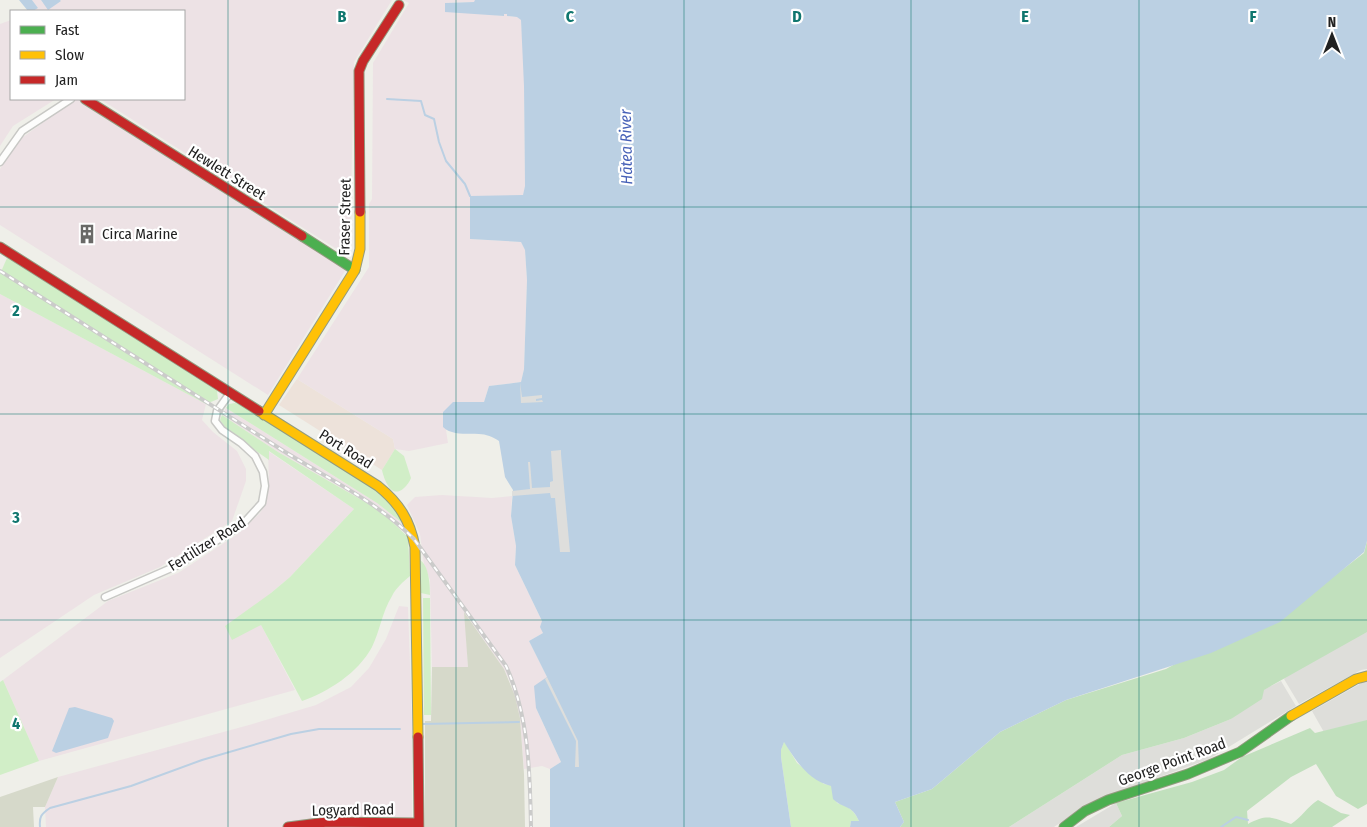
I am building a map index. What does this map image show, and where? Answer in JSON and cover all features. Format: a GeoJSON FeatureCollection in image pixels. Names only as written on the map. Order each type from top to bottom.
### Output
{"type":"FeatureCollection","features":[{"type":"Feature","properties":{"kind":"street","name":"Fraser Street"},"geometry":{"type":"LineString","coordinates":[[264,415],[355,270],[360,249],[359,71],[363,61],[399,5]]}},
{"type":"Feature","properties":{"kind":"street"},"geometry":{"type":"LineString","coordinates":[[0,162],[22,131],[68,100]]}},
{"type":"Feature","properties":{"kind":"street","name":"Hewlett Street"},"geometry":{"type":"LineString","coordinates":[[87,100],[355,270]]}},
{"type":"Feature","properties":{"kind":"street","name":"Port Road"},"geometry":{"type":"LineString","coordinates":[[0,248],[384,490],[400,506],[409,521],[415,547],[418,825]]}},
{"type":"Feature","properties":{"kind":"street","name":"Fertilizer Road"},"geometry":{"type":"LineString","coordinates":[[105,596],[176,566],[242,525],[262,503],[265,486],[263,472],[256,456],[242,443],[222,430],[215,421],[217,411],[230,392]]}},
{"type":"Feature","properties":{"kind":"street","name":"George Point Road"},"geometry":{"type":"LineString","coordinates":[[1064,827],[1085,811],[1108,800],[1188,774],[1240,752],[1300,710],[1356,679],[1367,676]]}},
{"type":"Feature","properties":{"kind":"street","name":"Logyard Road"},"geometry":{"type":"LineString","coordinates":[[288,827],[327,822],[418,825]]}},
{"type":"Feature","properties":{"kind":"shaded area"},"geometry":{"type":"Polygon","coordinates":[[[32,0],[41,0],[43,3],[60,0],[392,0],[354,62],[350,242],[347,247],[335,248],[102,100],[185,100],[185,10],[35,10],[38,8],[32,0]]]}},
{"type":"Feature","properties":{"kind":"shaded area"},"geometry":{"type":"Polygon","coordinates":[[[403,0],[475,0],[475,2],[445,3],[475,13],[504,16],[504,13],[507,16],[518,17],[521,20],[524,59],[525,186],[523,196],[470,196],[470,239],[521,242],[525,250],[527,280],[524,369],[521,382],[489,386],[484,402],[446,430],[448,443],[409,451],[395,449],[393,439],[297,379],[369,267],[369,204],[372,199],[373,63],[409,3],[403,0]]]}},
{"type":"Feature","properties":{"kind":"shaded area"},"geometry":{"type":"Polygon","coordinates":[[[10,20],[10,100],[54,100],[13,126],[0,146],[0,24],[10,20]]]}},
{"type":"Feature","properties":{"kind":"shaded area"},"geometry":{"type":"Polygon","coordinates":[[[74,100],[79,100],[342,266],[345,271],[268,395],[0,225],[0,169],[15,143],[74,100]]]}},
{"type":"Feature","properties":{"kind":"shaded area"},"geometry":{"type":"Polygon","coordinates":[[[0,294],[206,404],[202,420],[213,432],[237,451],[246,469],[246,481],[232,521],[160,567],[94,595],[0,658],[0,294]]]}},
{"type":"Feature","properties":{"kind":"shaded area"},"geometry":{"type":"Polygon","coordinates":[[[297,379],[393,439],[395,449],[382,470],[279,405],[297,379]]]}},
{"type":"Feature","properties":{"kind":"shaded area"},"geometry":{"type":"Polygon","coordinates":[[[226,408],[377,503],[405,525],[408,537],[374,507],[278,452],[222,415],[226,408]]]}},
{"type":"Feature","properties":{"kind":"shaded area"},"geometry":{"type":"Polygon","coordinates":[[[268,451],[354,509],[290,577],[271,593],[261,625],[295,690],[39,761],[3,680],[108,601],[178,573],[238,534],[260,513],[266,504],[269,482],[268,451]]]}},
{"type":"Feature","properties":{"kind":"shaded area"},"geometry":{"type":"Polygon","coordinates":[[[442,495],[492,498],[512,496],[511,516],[516,546],[515,565],[542,621],[543,633],[529,641],[547,677],[536,708],[561,762],[550,769],[542,766],[524,769],[520,718],[511,684],[504,669],[465,613],[468,667],[432,667],[430,580],[424,564],[420,534],[407,505],[415,497],[442,495]]]}},
{"type":"Feature","properties":{"kind":"shaded area"},"geometry":{"type":"Polygon","coordinates":[[[1367,583],[1367,669],[1361,670],[1299,704],[1284,679],[1367,583]]]}},
{"type":"Feature","properties":{"kind":"shaded area"},"geometry":{"type":"Polygon","coordinates":[[[399,606],[408,607],[412,723],[412,827],[46,827],[45,807],[58,777],[316,705],[351,687],[369,668],[386,639],[399,606]]]}},
{"type":"Feature","properties":{"kind":"shaded area"},"geometry":{"type":"Polygon","coordinates":[[[464,612],[504,669],[515,696],[520,718],[525,827],[425,827],[425,721],[431,721],[432,667],[468,667],[464,612]]]}},
{"type":"Feature","properties":{"kind":"shaded area"},"geometry":{"type":"Polygon","coordinates":[[[1281,681],[1296,706],[1209,759],[1091,802],[1054,827],[1009,827],[1122,755],[1184,738],[1231,719],[1263,690],[1281,681]]]}},
{"type":"Feature","properties":{"kind":"shaded area"},"geometry":{"type":"Polygon","coordinates":[[[1367,681],[1367,729],[1325,734],[1312,711],[1367,681]]]}},
{"type":"Feature","properties":{"kind":"shaded area"},"geometry":{"type":"Polygon","coordinates":[[[58,777],[45,807],[33,807],[34,827],[0,827],[0,797],[58,777]]]}},
{"type":"Feature","properties":{"kind":"shaded area"},"geometry":{"type":"Polygon","coordinates":[[[1116,803],[1122,816],[1109,827],[1076,827],[1116,803]]]}},
{"type":"Feature","properties":{"kind":"green space"},"geometry":{"type":"Polygon","coordinates":[[[7,258],[217,391],[218,399],[206,404],[0,294],[0,274],[7,258]]]}},
{"type":"Feature","properties":{"kind":"green space"},"geometry":{"type":"Polygon","coordinates":[[[235,403],[248,408],[377,490],[394,506],[405,525],[377,503],[226,408],[229,404],[235,403]]]}},
{"type":"Feature","properties":{"kind":"green space"},"geometry":{"type":"Polygon","coordinates":[[[222,415],[278,452],[374,507],[408,537],[410,576],[398,588],[389,602],[372,647],[359,665],[342,680],[332,687],[302,701],[261,625],[232,640],[225,626],[290,577],[354,509],[269,451],[269,460],[228,431],[220,420],[222,415]]]}},
{"type":"Feature","properties":{"kind":"green space"},"geometry":{"type":"Polygon","coordinates":[[[395,449],[404,456],[411,478],[404,488],[395,492],[389,487],[382,470],[395,449]]]}},
{"type":"Feature","properties":{"kind":"green space"},"geometry":{"type":"Polygon","coordinates":[[[1367,541],[1367,632],[1264,690],[1262,699],[1231,719],[1184,738],[1122,755],[1009,827],[900,827],[904,822],[895,802],[932,789],[1000,732],[1066,700],[1166,669],[1329,580],[1364,553],[1367,541]]]}},
{"type":"Feature","properties":{"kind":"green space"},"geometry":{"type":"Polygon","coordinates":[[[420,560],[427,571],[430,595],[421,593],[420,560]]]}},
{"type":"Feature","properties":{"kind":"green space"},"geometry":{"type":"Polygon","coordinates":[[[423,598],[430,598],[431,715],[424,715],[423,598]]]}},
{"type":"Feature","properties":{"kind":"green space"},"geometry":{"type":"Polygon","coordinates":[[[3,680],[39,761],[0,775],[0,682],[3,680]]]}},
{"type":"Feature","properties":{"kind":"green space"},"geometry":{"type":"Polygon","coordinates":[[[1367,720],[1367,804],[1358,809],[1336,796],[1316,764],[1291,777],[1247,811],[1248,824],[1260,819],[1269,818],[1291,824],[1318,800],[1341,813],[1350,815],[1332,827],[1109,827],[1122,816],[1116,803],[1192,782],[1224,770],[1242,757],[1310,728],[1315,733],[1367,720]]]}},
{"type":"Feature","properties":{"kind":"green space"},"geometry":{"type":"Polygon","coordinates":[[[784,741],[797,763],[824,784],[831,785],[837,803],[850,809],[859,821],[851,821],[850,827],[791,827],[781,757],[784,741]]]}},
{"type":"Feature","properties":{"kind":"water"},"geometry":{"type":"Polygon","coordinates":[[[19,0],[32,0],[38,8],[27,10],[19,0]]]}},
{"type":"Feature","properties":{"kind":"water"},"geometry":{"type":"Polygon","coordinates":[[[41,0],[60,0],[61,1],[48,10],[41,0]]]}},
{"type":"Feature","properties":{"kind":"water","name":"Hātea River"},"geometry":{"type":"Polygon","coordinates":[[[475,0],[1367,0],[1367,541],[1364,552],[1280,622],[1211,653],[1066,700],[1000,732],[932,789],[895,802],[904,822],[900,827],[850,827],[851,821],[859,821],[856,815],[833,799],[831,786],[816,779],[803,769],[784,742],[781,757],[791,827],[550,827],[550,769],[561,762],[536,708],[534,686],[547,677],[529,641],[543,633],[540,627],[542,621],[515,565],[516,546],[511,516],[513,490],[505,477],[499,441],[482,434],[451,432],[443,427],[443,412],[453,402],[484,402],[489,386],[521,382],[524,369],[527,280],[525,250],[521,242],[470,239],[470,196],[523,195],[525,186],[524,86],[521,20],[517,17],[507,16],[507,14],[504,14],[504,16],[445,12],[445,3],[474,2],[475,0]]]}},
{"type":"Feature","properties":{"kind":"water"},"geometry":{"type":"Polygon","coordinates":[[[75,707],[112,718],[114,721],[108,738],[56,753],[52,751],[69,708],[75,707]]]}},
{"type":"Feature","properties":{"kind":"pier"},"geometry":{"type":"Polygon","coordinates":[[[520,382],[522,397],[542,395],[542,398],[536,399],[536,401],[542,400],[543,402],[521,403],[520,382]]]}},
{"type":"Feature","properties":{"kind":"pier"},"geometry":{"type":"Polygon","coordinates":[[[561,450],[570,552],[560,552],[555,498],[551,498],[550,493],[512,496],[512,491],[530,489],[528,462],[530,462],[532,488],[550,487],[550,482],[553,481],[551,451],[561,450]]]}},
{"type":"Feature","properties":{"kind":"pier"},"geometry":{"type":"Polygon","coordinates":[[[547,677],[578,741],[579,767],[575,767],[576,741],[545,679],[547,677]]]}},
{"type":"Feature","properties":{"kind":"waterway"},"geometry":{"type":"LineString","coordinates":[[387,99],[421,101],[425,115],[434,119],[439,142],[446,161],[465,184],[470,196]]}},
{"type":"Feature","properties":{"kind":"waterway"},"geometry":{"type":"LineString","coordinates":[[422,724],[519,722]]}},
{"type":"Feature","properties":{"kind":"waterway"},"geometry":{"type":"LineString","coordinates":[[40,827],[41,816],[50,808],[131,786],[202,760],[291,734],[319,729],[400,729]]}},
{"type":"Feature","properties":{"kind":"waterway"},"geometry":{"type":"LineString","coordinates":[[1221,827],[1236,817],[1248,820]]}},
{"type":"Feature","properties":{"kind":"railway"},"geometry":{"type":"LineString","coordinates":[[0,271],[282,450],[367,501],[414,539],[506,666],[514,685],[527,745],[531,827]]}},
{"type":"Feature","properties":{"kind":"traffic: fast"},"geometry":{"type":"LineString","coordinates":[[302,236],[355,270]]}},
{"type":"Feature","properties":{"kind":"traffic: fast"},"geometry":{"type":"LineString","coordinates":[[1064,827],[1085,811],[1108,800],[1188,774],[1240,752],[1291,716]]}},
{"type":"Feature","properties":{"kind":"traffic: slow"},"geometry":{"type":"LineString","coordinates":[[264,415],[355,270],[360,249],[360,212]]}},
{"type":"Feature","properties":{"kind":"traffic: slow"},"geometry":{"type":"LineString","coordinates":[[259,411],[378,486],[398,506],[407,520],[415,547],[418,737]]}},
{"type":"Feature","properties":{"kind":"traffic: slow"},"geometry":{"type":"LineString","coordinates":[[1291,716],[1356,679],[1367,676]]}},
{"type":"Feature","properties":{"kind":"traffic: jam"},"geometry":{"type":"LineString","coordinates":[[360,212],[359,71],[363,61],[399,5]]}},
{"type":"Feature","properties":{"kind":"traffic: jam"},"geometry":{"type":"LineString","coordinates":[[87,100],[302,236]]}},
{"type":"Feature","properties":{"kind":"traffic: jam"},"geometry":{"type":"LineString","coordinates":[[0,247],[259,411]]}},
{"type":"Feature","properties":{"kind":"traffic: jam"},"geometry":{"type":"LineString","coordinates":[[418,737],[419,827]]}},
{"type":"Feature","properties":{"kind":"traffic: jam"},"geometry":{"type":"LineString","coordinates":[[288,827],[327,822],[418,823]]}},
{"type":"Feature","properties":{"kind":"place","name":"Circa Marine"},"geometry":{"type":"Point","coordinates":[87,234]}}]}
